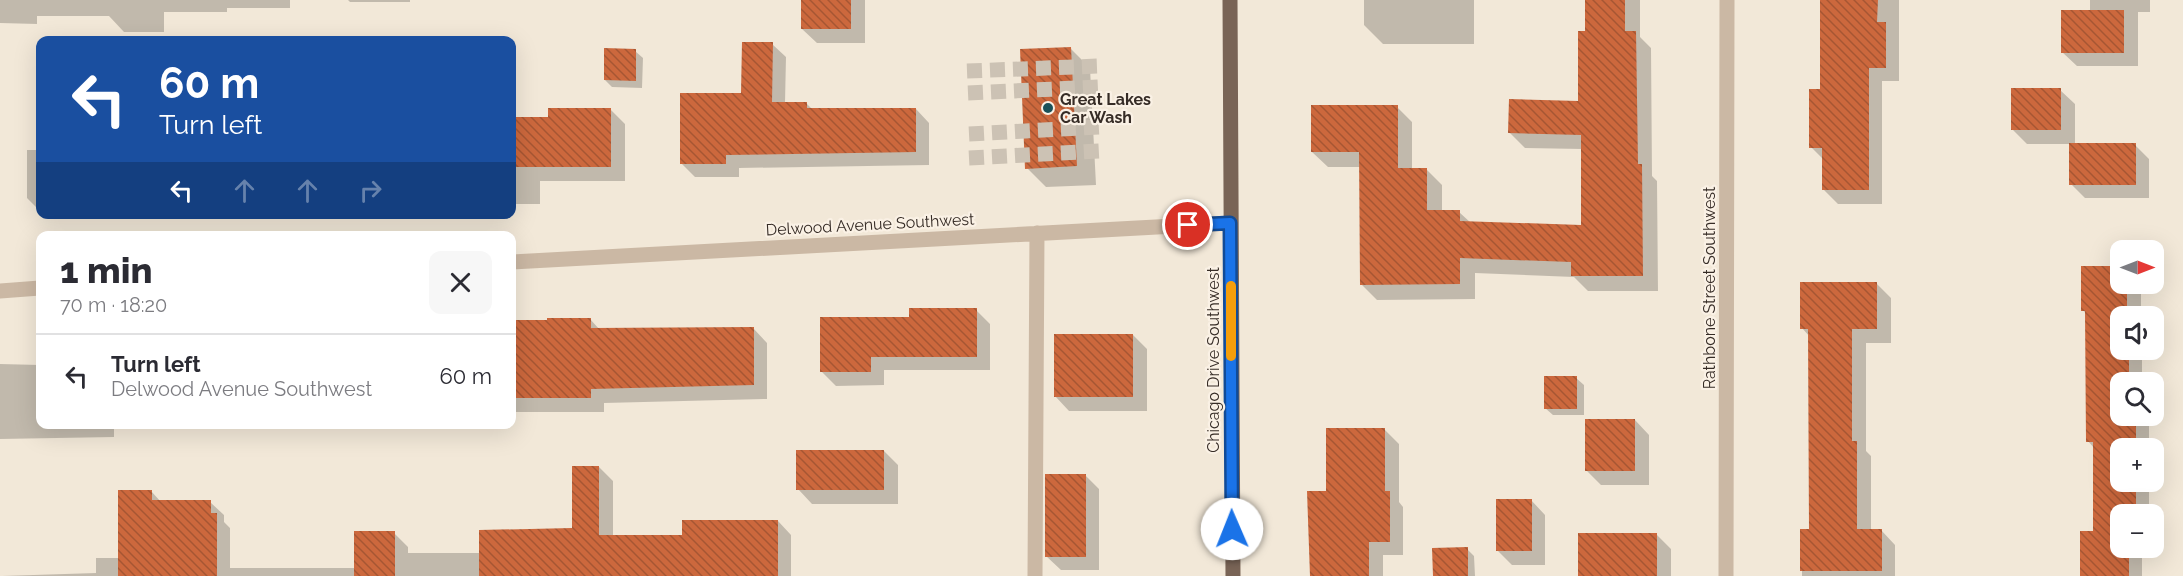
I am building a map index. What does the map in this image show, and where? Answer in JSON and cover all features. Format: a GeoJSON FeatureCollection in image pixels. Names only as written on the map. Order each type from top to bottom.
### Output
{"type":"FeatureCollection","features":[{"type":"Feature","properties":{"kind":"main road","name":"Chicago Drive Southwest"},"geometry":{"type":"LineString","coordinates":[[1230,0],[1233,576]]}},
{"type":"Feature","properties":{"kind":"street","name":"Rathbone Street Southwest"},"geometry":{"type":"LineString","coordinates":[[1726,576],[1727,0]]}},
{"type":"Feature","properties":{"kind":"street","name":"Delwood Avenue Southwest"},"geometry":{"type":"LineString","coordinates":[[516,262],[1230,223]]}},
{"type":"Feature","properties":{"kind":"street"},"geometry":{"type":"LineString","coordinates":[[1035,576],[1037,233]]}},
{"type":"Feature","properties":{"kind":"street"},"geometry":{"type":"LineString","coordinates":[[0,291],[36,288]]}},
{"type":"Feature","properties":{"kind":"building"},"geometry":{"type":"Polygon","coordinates":[[[801,0],[851,0],[851,29],[801,29],[801,0]]]}},
{"type":"Feature","properties":{"kind":"building"},"geometry":{"type":"Polygon","coordinates":[[[1585,0],[1625,0],[1625,31],[1636,31],[1638,164],[1642,164],[1643,276],[1571,276],[1571,262],[1460,258],[1460,284],[1360,285],[1359,152],[1311,152],[1311,105],[1398,105],[1398,168],[1427,168],[1427,210],[1460,210],[1460,221],[1581,225],[1581,135],[1508,133],[1509,99],[1578,101],[1578,31],[1585,31],[1585,0]]]}},
{"type":"Feature","properties":{"kind":"building"},"geometry":{"type":"Polygon","coordinates":[[[1820,0],[1878,0],[1877,22],[1886,22],[1886,68],[1869,68],[1869,190],[1822,190],[1822,148],[1809,148],[1809,89],[1820,89],[1820,0]]]}},
{"type":"Feature","properties":{"kind":"building"},"geometry":{"type":"Polygon","coordinates":[[[2061,10],[2124,10],[2124,53],[2061,53],[2061,10]]]}},
{"type":"Feature","properties":{"kind":"building"},"geometry":{"type":"Polygon","coordinates":[[[742,42],[773,42],[772,102],[807,102],[807,108],[916,108],[916,152],[726,155],[726,164],[680,164],[680,93],[741,93],[742,42]]]}},
{"type":"Feature","properties":{"kind":"building","name":"Great Lakes Car Wash"},"geometry":{"type":"Polygon","coordinates":[[[1071,47],[1077,166],[1025,169],[1020,49],[1071,47]]]}},
{"type":"Feature","properties":{"kind":"building"},"geometry":{"type":"Polygon","coordinates":[[[604,48],[636,49],[636,81],[604,80],[604,48]]]}},
{"type":"Feature","properties":{"kind":"building"},"geometry":{"type":"Polygon","coordinates":[[[2011,88],[2061,88],[2061,130],[2011,130],[2011,88]]]}},
{"type":"Feature","properties":{"kind":"building"},"geometry":{"type":"Polygon","coordinates":[[[548,108],[611,108],[611,167],[516,167],[516,117],[548,117],[548,108]]]}},
{"type":"Feature","properties":{"kind":"building"},"geometry":{"type":"Polygon","coordinates":[[[2069,143],[2136,143],[2136,185],[2069,185],[2069,143]]]}},
{"type":"Feature","properties":{"kind":"building"},"geometry":{"type":"Polygon","coordinates":[[[2081,266],[2110,266],[2110,294],[2127,294],[2127,306],[2110,306],[2110,360],[2129,360],[2129,372],[2110,372],[2110,426],[2136,426],[2136,438],[2110,438],[2110,492],[2136,492],[2136,504],[2110,504],[2110,558],[2129,558],[2129,576],[2080,576],[2080,531],[2093,531],[2093,442],[2086,442],[2085,311],[2081,311],[2081,266]]]}},
{"type":"Feature","properties":{"kind":"building"},"geometry":{"type":"Polygon","coordinates":[[[1800,282],[1877,282],[1877,329],[1852,329],[1852,441],[1857,441],[1857,529],[1882,529],[1882,571],[1800,571],[1800,529],[1809,529],[1808,329],[1800,329],[1800,282]]]}},
{"type":"Feature","properties":{"kind":"building"},"geometry":{"type":"Polygon","coordinates":[[[909,308],[977,308],[977,357],[871,357],[871,372],[820,372],[820,317],[909,317],[909,308]]]}},
{"type":"Feature","properties":{"kind":"building"},"geometry":{"type":"Polygon","coordinates":[[[547,318],[591,318],[591,328],[754,327],[754,385],[591,389],[591,398],[516,398],[516,320],[547,320],[547,318]]]}},
{"type":"Feature","properties":{"kind":"building"},"geometry":{"type":"Polygon","coordinates":[[[1054,334],[1133,334],[1133,397],[1054,397],[1054,334]]]}},
{"type":"Feature","properties":{"kind":"building"},"geometry":{"type":"Polygon","coordinates":[[[1544,376],[1577,376],[1577,409],[1544,409],[1544,376]]]}},
{"type":"Feature","properties":{"kind":"building"},"geometry":{"type":"Polygon","coordinates":[[[1585,419],[1635,419],[1635,471],[1585,471],[1585,419]]]}},
{"type":"Feature","properties":{"kind":"building"},"geometry":{"type":"Polygon","coordinates":[[[1326,428],[1385,428],[1385,491],[1390,491],[1390,542],[1369,542],[1369,576],[1310,576],[1307,491],[1326,491],[1326,428]]]}},
{"type":"Feature","properties":{"kind":"building"},"geometry":{"type":"Polygon","coordinates":[[[796,450],[884,450],[884,490],[796,490],[796,450]]]}},
{"type":"Feature","properties":{"kind":"building"},"geometry":{"type":"Polygon","coordinates":[[[572,466],[599,466],[599,535],[682,535],[682,520],[778,520],[778,576],[479,576],[479,530],[572,528],[572,466]]]}},
{"type":"Feature","properties":{"kind":"building"},"geometry":{"type":"Polygon","coordinates":[[[1045,474],[1086,474],[1086,557],[1045,557],[1045,474]]]}},
{"type":"Feature","properties":{"kind":"building"},"geometry":{"type":"Polygon","coordinates":[[[118,490],[152,490],[152,500],[211,500],[211,513],[217,513],[217,576],[118,576],[118,490]]]}},
{"type":"Feature","properties":{"kind":"building"},"geometry":{"type":"Polygon","coordinates":[[[1496,499],[1532,499],[1532,551],[1496,551],[1496,499]]]}},
{"type":"Feature","properties":{"kind":"building"},"geometry":{"type":"Polygon","coordinates":[[[354,531],[395,531],[395,576],[354,576],[354,531]]]}},
{"type":"Feature","properties":{"kind":"building"},"geometry":{"type":"Polygon","coordinates":[[[1578,533],[1657,533],[1657,576],[1578,576],[1578,533]]]}},
{"type":"Feature","properties":{"kind":"building"},"geometry":{"type":"Polygon","coordinates":[[[1468,547],[1468,576],[1433,576],[1432,548],[1468,547]]]}},
{"type":"Feature","properties":{"kind":"tunnel"},"geometry":{"type":"LineString","coordinates":[[967,71],[1099,66]]}},
{"type":"Feature","properties":{"kind":"tunnel"},"geometry":{"type":"LineString","coordinates":[[968,93],[1099,87]]}},
{"type":"Feature","properties":{"kind":"tunnel"},"geometry":{"type":"LineString","coordinates":[[969,134],[1100,127]]}},
{"type":"Feature","properties":{"kind":"tunnel"},"geometry":{"type":"LineString","coordinates":[[969,158],[1100,151]]}},
{"type":"Feature","properties":{"kind":"slow traffic"},"geometry":{"type":"LineString","coordinates":[[1231,286],[1231,356]]}},
{"type":"Feature","properties":{"kind":"place","name":"Great Lakes Car Wash"},"geometry":{"type":"Point","coordinates":[1048,108]}},
{"type":"Feature","properties":{"kind":"route"},"geometry":{"type":"LineString","coordinates":[[1188,225],[1230,223],[1232,529]]}}]}
